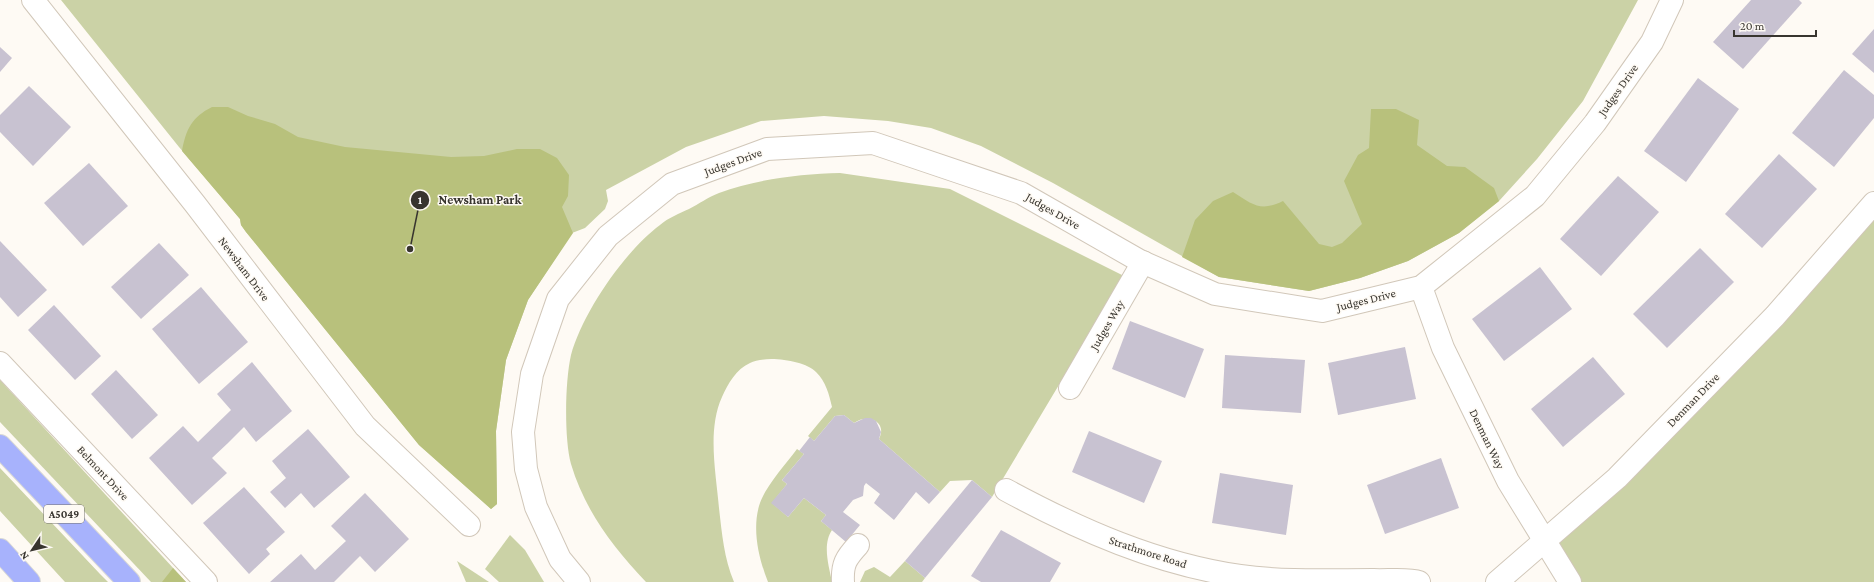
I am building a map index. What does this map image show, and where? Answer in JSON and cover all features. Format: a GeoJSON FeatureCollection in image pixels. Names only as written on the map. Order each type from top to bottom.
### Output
{"type":"FeatureCollection","features":[{"type":"Feature","properties":{"kind":"highway","name":"A5049"},"geometry":{"type":"LineString","coordinates":[[0,446],[129,582]]}},
{"type":"Feature","properties":{"kind":"highway"},"geometry":{"type":"LineString","coordinates":[[0,550],[29,582]]}},
{"type":"Feature","properties":{"kind":"street","name":"Newsham Drive"},"geometry":{"type":"LineString","coordinates":[[33,0],[190,198],[365,426],[469,525]]}},
{"type":"Feature","properties":{"kind":"street","name":"Judges Drive"},"geometry":{"type":"LineString","coordinates":[[579,582],[560,559],[536,507],[526,469],[523,432],[532,374],[558,299],[608,236],[672,184],[767,149],[873,143],[1021,193],[1143,262],[1215,294],[1322,311],[1421,287],[1535,196],[1595,123],[1652,42],[1672,0]]}},
{"type":"Feature","properties":{"kind":"street","name":"Denman Drive"},"geometry":{"type":"LineString","coordinates":[[1497,582],[1617,478],[1764,328],[1874,203]]}},
{"type":"Feature","properties":{"kind":"street","name":"Judges Way"},"geometry":{"type":"LineString","coordinates":[[1070,388],[1143,262]]}},
{"type":"Feature","properties":{"kind":"street","name":"Denman Way"},"geometry":{"type":"LineString","coordinates":[[1421,287],[1443,348],[1508,481],[1544,542],[1570,582]]}},
{"type":"Feature","properties":{"kind":"street","name":"Belmont Drive"},"geometry":{"type":"LineString","coordinates":[[0,363],[206,582]]}},
{"type":"Feature","properties":{"kind":"street","name":"Strathmore Road"},"geometry":{"type":"LineString","coordinates":[[1006,490],[1061,519],[1117,543],[1174,563],[1241,576],[1295,580],[1419,582]]}},
{"type":"Feature","properties":{"kind":"street"},"geometry":{"type":"LineString","coordinates":[[843,582],[842,568],[848,556],[858,545]]}},
{"type":"Feature","properties":{"kind":"green space"},"geometry":{"type":"Polygon","coordinates":[[[61,0],[1638,0],[1583,101],[1537,159],[1499,201],[1459,233],[1408,261],[1360,278],[1309,291],[1219,277],[1053,183],[981,146],[931,128],[888,121],[824,116],[761,121],[686,147],[606,190],[608,201],[605,209],[585,228],[572,233],[528,300],[506,360],[496,431],[497,504],[491,509],[419,445],[246,232],[241,225],[240,219],[179,147],[61,0]]]}},
{"type":"Feature","properties":{"kind":"green space"},"geometry":{"type":"Polygon","coordinates":[[[212,107],[228,107],[248,116],[275,124],[298,137],[345,147],[451,157],[484,156],[517,149],[540,149],[557,158],[569,175],[568,196],[562,207],[573,233],[528,300],[506,360],[496,431],[497,504],[491,509],[419,445],[246,232],[241,225],[240,219],[182,151],[191,124],[199,115],[212,107]]]}},
{"type":"Feature","properties":{"kind":"green space"},"geometry":{"type":"Polygon","coordinates":[[[1371,109],[1396,109],[1419,120],[1417,145],[1447,166],[1465,167],[1494,188],[1499,201],[1459,233],[1408,261],[1360,278],[1309,291],[1219,277],[1182,257],[1195,220],[1213,201],[1233,192],[1257,206],[1269,206],[1283,201],[1319,244],[1332,247],[1342,243],[1362,224],[1344,181],[1358,155],[1369,148],[1371,109]]]}},
{"type":"Feature","properties":{"kind":"green space"},"geometry":{"type":"Polygon","coordinates":[[[840,173],[950,189],[1124,276],[992,497],[972,480],[950,481],[940,492],[879,439],[881,428],[875,420],[865,419],[854,423],[844,415],[835,416],[814,441],[808,436],[832,407],[825,384],[816,372],[803,364],[774,359],[765,359],[745,366],[733,377],[722,397],[717,410],[714,437],[715,466],[722,537],[734,582],[646,582],[611,542],[601,528],[584,497],[571,464],[566,425],[567,379],[571,355],[585,320],[606,284],[619,267],[646,237],[663,222],[715,195],[733,188],[779,178],[840,173]]]}},
{"type":"Feature","properties":{"kind":"green space"},"geometry":{"type":"Polygon","coordinates":[[[1874,203],[1874,582],[1570,582],[1544,542],[1874,203]]]}},
{"type":"Feature","properties":{"kind":"green space"},"geometry":{"type":"Polygon","coordinates":[[[0,380],[186,582],[151,582],[0,422],[0,380]]]}},
{"type":"Feature","properties":{"kind":"green space"},"geometry":{"type":"Polygon","coordinates":[[[797,449],[804,454],[782,480],[787,484],[772,503],[788,517],[804,498],[826,515],[821,521],[832,530],[827,542],[827,556],[832,582],[768,582],[759,554],[756,525],[759,506],[770,484],[797,449]]]}},
{"type":"Feature","properties":{"kind":"green space"},"geometry":{"type":"Polygon","coordinates":[[[0,468],[108,582],[65,582],[0,511],[0,468]]]}},
{"type":"Feature","properties":{"kind":"green space"},"geometry":{"type":"Polygon","coordinates":[[[510,535],[525,550],[544,582],[499,582],[485,569],[510,535]]]}},
{"type":"Feature","properties":{"kind":"green space"},"geometry":{"type":"Polygon","coordinates":[[[457,561],[489,582],[466,582],[457,561]]]}},
{"type":"Feature","properties":{"kind":"green space"},"geometry":{"type":"Polygon","coordinates":[[[905,561],[925,578],[922,582],[860,582],[865,571],[874,567],[890,577],[905,561]]]}},
{"type":"Feature","properties":{"kind":"green space"},"geometry":{"type":"Polygon","coordinates":[[[173,568],[186,582],[162,582],[173,568]]]}},
{"type":"Feature","properties":{"kind":"building"},"geometry":{"type":"Polygon","coordinates":[[[1751,0],[1799,0],[1802,3],[1743,69],[1713,42],[1751,0]]]}},
{"type":"Feature","properties":{"kind":"building"},"geometry":{"type":"Polygon","coordinates":[[[1874,29],[1874,73],[1852,54],[1874,29]]]}},
{"type":"Feature","properties":{"kind":"building"},"geometry":{"type":"Polygon","coordinates":[[[0,47],[12,58],[0,72],[0,47]]]}},
{"type":"Feature","properties":{"kind":"building"},"geometry":{"type":"Polygon","coordinates":[[[1844,70],[1874,95],[1874,118],[1834,167],[1792,133],[1844,70]]]}},
{"type":"Feature","properties":{"kind":"building"},"geometry":{"type":"Polygon","coordinates":[[[1698,78],[1739,109],[1686,182],[1644,151],[1698,78]]]}},
{"type":"Feature","properties":{"kind":"building"},"geometry":{"type":"Polygon","coordinates":[[[29,86],[71,127],[33,166],[0,132],[0,115],[29,86]]]}},
{"type":"Feature","properties":{"kind":"building"},"geometry":{"type":"Polygon","coordinates":[[[1779,154],[1817,189],[1762,248],[1725,214],[1779,154]]]}},
{"type":"Feature","properties":{"kind":"building"},"geometry":{"type":"Polygon","coordinates":[[[89,163],[128,206],[83,246],[44,203],[89,163]]]}},
{"type":"Feature","properties":{"kind":"building"},"geometry":{"type":"Polygon","coordinates":[[[1618,176],[1659,212],[1601,276],[1560,239],[1618,176]]]}},
{"type":"Feature","properties":{"kind":"building"},"geometry":{"type":"Polygon","coordinates":[[[0,241],[47,290],[18,317],[0,297],[0,241]]]}},
{"type":"Feature","properties":{"kind":"building"},"geometry":{"type":"Polygon","coordinates":[[[159,243],[189,275],[141,319],[111,287],[159,243]]]}},
{"type":"Feature","properties":{"kind":"building"},"geometry":{"type":"Polygon","coordinates":[[[1700,248],[1734,282],[1667,348],[1633,314],[1700,248]]]}},
{"type":"Feature","properties":{"kind":"building"},"geometry":{"type":"Polygon","coordinates":[[[1540,267],[1572,309],[1504,361],[1472,319],[1540,267]]]}},
{"type":"Feature","properties":{"kind":"building"},"geometry":{"type":"Polygon","coordinates":[[[201,287],[248,342],[199,384],[152,329],[201,287]]]}},
{"type":"Feature","properties":{"kind":"building"},"geometry":{"type":"Polygon","coordinates":[[[54,305],[101,356],[75,380],[28,330],[54,305]]]}},
{"type":"Feature","properties":{"kind":"building"},"geometry":{"type":"Polygon","coordinates":[[[1130,321],[1204,349],[1185,398],[1112,369],[1130,321]]]}},
{"type":"Feature","properties":{"kind":"building"},"geometry":{"type":"Polygon","coordinates":[[[1405,347],[1416,399],[1338,415],[1328,363],[1405,347]]]}},
{"type":"Feature","properties":{"kind":"building"},"geometry":{"type":"Polygon","coordinates":[[[1225,355],[1305,360],[1301,413],[1222,408],[1225,355]]]}},
{"type":"Feature","properties":{"kind":"building"},"geometry":{"type":"Polygon","coordinates":[[[1593,357],[1625,394],[1563,447],[1531,409],[1593,357]]]}},
{"type":"Feature","properties":{"kind":"building"},"geometry":{"type":"Polygon","coordinates":[[[252,362],[292,411],[256,442],[244,427],[212,458],[227,473],[192,505],[149,458],[183,426],[198,442],[231,410],[217,394],[252,362]]]}},
{"type":"Feature","properties":{"kind":"building"},"geometry":{"type":"Polygon","coordinates":[[[116,370],[158,415],[132,439],[91,394],[116,370]]]}},
{"type":"Feature","properties":{"kind":"building"},"geometry":{"type":"Polygon","coordinates":[[[844,415],[854,423],[865,418],[871,418],[876,421],[881,432],[879,439],[940,492],[929,504],[916,492],[894,520],[874,503],[880,494],[866,483],[864,486],[863,496],[853,500],[843,512],[860,525],[846,542],[821,521],[826,515],[804,498],[788,517],[771,503],[787,484],[782,480],[804,454],[799,451],[810,437],[814,441],[835,416],[844,415]]]}},
{"type":"Feature","properties":{"kind":"building"},"geometry":{"type":"Polygon","coordinates":[[[308,429],[350,477],[314,508],[301,493],[285,508],[270,492],[286,478],[272,461],[308,429]]]}},
{"type":"Feature","properties":{"kind":"building"},"geometry":{"type":"Polygon","coordinates":[[[1089,431],[1162,461],[1144,503],[1072,472],[1089,431]]]}},
{"type":"Feature","properties":{"kind":"building"},"geometry":{"type":"Polygon","coordinates":[[[1441,458],[1459,508],[1385,534],[1367,485],[1441,458]]]}},
{"type":"Feature","properties":{"kind":"building"},"geometry":{"type":"Polygon","coordinates":[[[1220,473],[1293,485],[1286,535],[1212,523],[1220,473]]]}},
{"type":"Feature","properties":{"kind":"building"},"geometry":{"type":"Polygon","coordinates":[[[972,480],[992,497],[925,578],[905,561],[972,480]]]}},
{"type":"Feature","properties":{"kind":"building"},"geometry":{"type":"Polygon","coordinates":[[[244,487],[285,532],[266,549],[270,554],[249,574],[203,523],[244,487]]]}},
{"type":"Feature","properties":{"kind":"building"},"geometry":{"type":"Polygon","coordinates":[[[365,493],[409,539],[375,572],[360,556],[334,582],[270,582],[301,554],[315,570],[346,541],[331,526],[365,493]]]}},
{"type":"Feature","properties":{"kind":"building"},"geometry":{"type":"Polygon","coordinates":[[[1001,530],[1061,563],[1050,582],[981,582],[971,576],[1001,530]]]}},
{"type":"Feature","properties":{"kind":"place","name":"Newsham Park"},"geometry":{"type":"Point","coordinates":[410,249]}}]}
